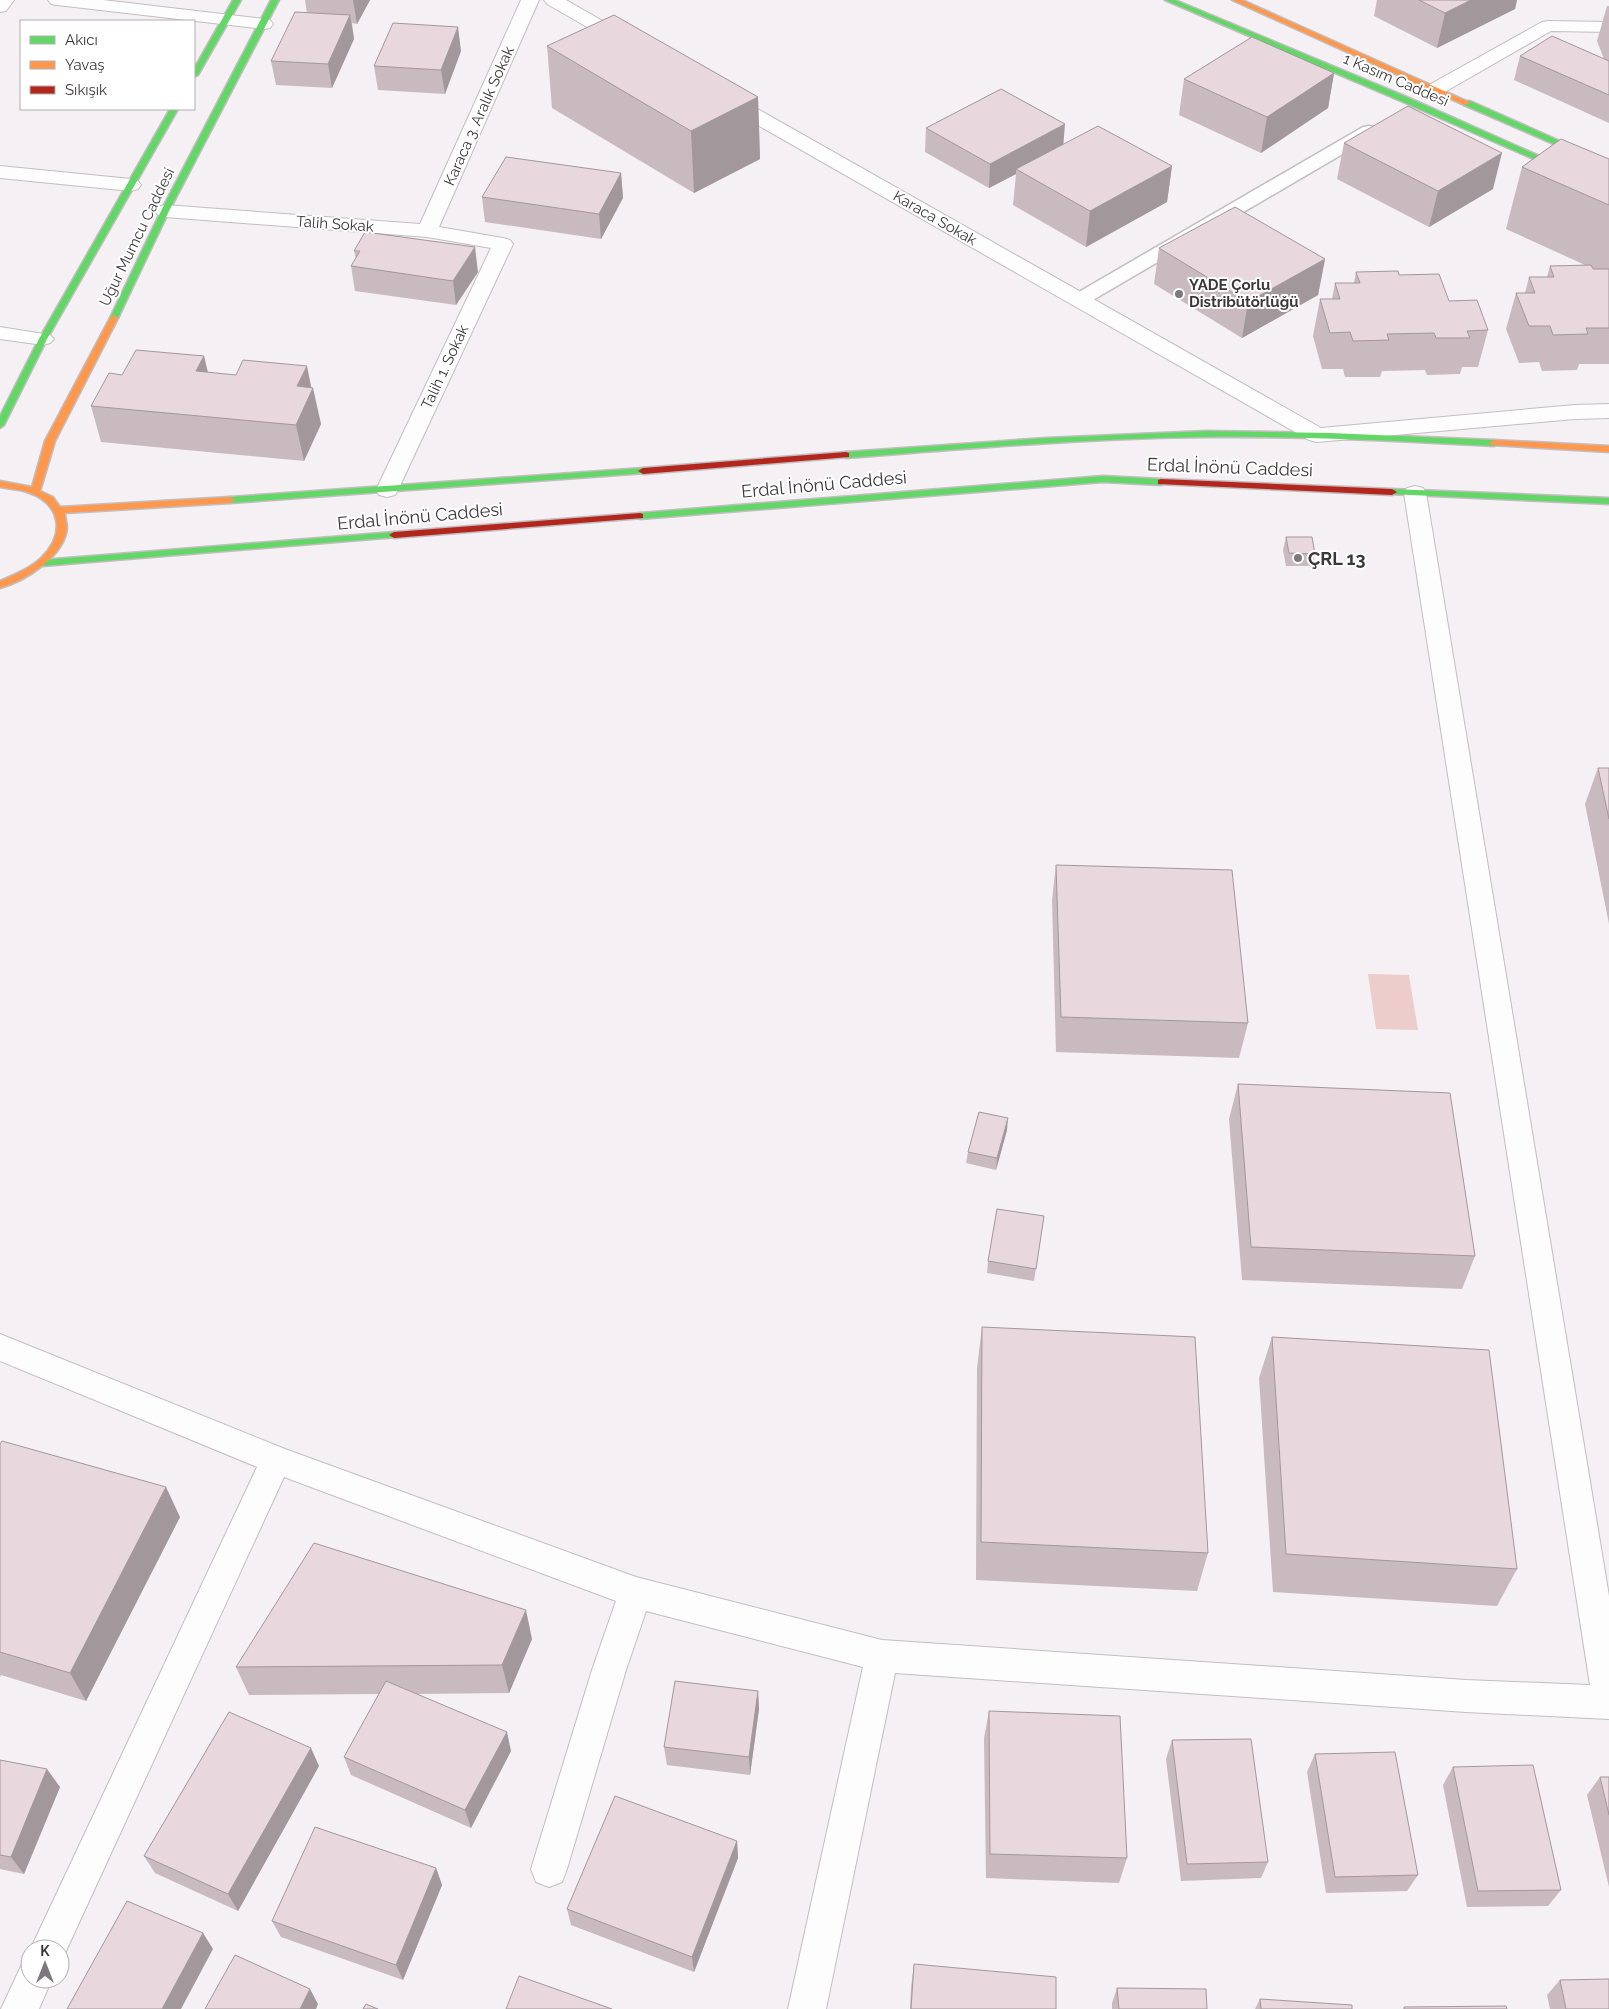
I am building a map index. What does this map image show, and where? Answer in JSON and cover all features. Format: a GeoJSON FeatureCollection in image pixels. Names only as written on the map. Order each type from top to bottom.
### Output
{"type":"FeatureCollection","features":[{"type":"Feature","properties":{"kind":"main road"},"geometry":{"type":"LineString","coordinates":[[195,73],[237,0]]}},
{"type":"Feature","properties":{"kind":"main road","name":"Uğur Mumcu Caddesi"},"geometry":{"type":"LineString","coordinates":[[35,491],[50,441],[98,351],[165,211],[275,0]]}},
{"type":"Feature","properties":{"kind":"main road","name":"1 Kasım Caddesi"},"geometry":{"type":"LineString","coordinates":[[1169,0],[1406,100],[1609,190]]}},
{"type":"Feature","properties":{"kind":"main road","name":"1 Kasım Caddesi"},"geometry":{"type":"LineString","coordinates":[[1236,0],[1609,166]]}},
{"type":"Feature","properties":{"kind":"main road","name":"Uğur Mumcu Caddesi"},"geometry":{"type":"LineString","coordinates":[[0,425],[43,339],[173,110]]}},
{"type":"Feature","properties":{"kind":"main road","name":"Erdal İnönü Caddesi"},"geometry":{"type":"LineString","coordinates":[[59,510],[387,490],[1035,441],[1166,435],[1317,435],[1609,449]]}},
{"type":"Feature","properties":{"kind":"main road","name":"Erdal İnönü Caddesi"},"geometry":{"type":"LineString","coordinates":[[42,563],[1103,479],[1609,501]]}},
{"type":"Feature","properties":{"kind":"main road"},"geometry":{"type":"LineString","coordinates":[[0,484],[18,486],[35,491],[50,499],[59,510],[63,522],[62,536],[55,550],[42,563],[25,574],[0,585]]}},
{"type":"Feature","properties":{"kind":"street"},"geometry":{"type":"LineString","coordinates":[[0,7],[6,0]]}},
{"type":"Feature","properties":{"kind":"street"},"geometry":{"type":"LineString","coordinates":[[57,0],[264,24]]}},
{"type":"Feature","properties":{"kind":"street","name":"Karaca 3. Aralık Sokak"},"geometry":{"type":"LineString","coordinates":[[427,232],[530,0]]}},
{"type":"Feature","properties":{"kind":"street"},"geometry":{"type":"LineString","coordinates":[[553,0],[648,54]]}},
{"type":"Feature","properties":{"kind":"street"},"geometry":{"type":"LineString","coordinates":[[1436,89],[1548,26],[1609,27]]}},
{"type":"Feature","properties":{"kind":"street","name":"Karaca Sokak"},"geometry":{"type":"LineString","coordinates":[[708,88],[1317,435]]}},
{"type":"Feature","properties":{"kind":"street"},"geometry":{"type":"LineString","coordinates":[[0,172],[131,185]]}},
{"type":"Feature","properties":{"kind":"street","name":"Talih Sokak"},"geometry":{"type":"LineString","coordinates":[[165,211],[427,232],[503,244]]}},
{"type":"Feature","properties":{"kind":"street","name":"Talih 1. Sokak"},"geometry":{"type":"LineString","coordinates":[[387,490],[503,244]]}},
{"type":"Feature","properties":{"kind":"street"},"geometry":{"type":"LineString","coordinates":[[0,333],[43,339]]}},
{"type":"Feature","properties":{"kind":"street"},"geometry":{"type":"LineString","coordinates":[[1317,435],[1575,412],[1609,412]]}},
{"type":"Feature","properties":{"kind":"street"},"geometry":{"type":"LineString","coordinates":[[0,1347],[276,1460],[636,1593],[882,1656],[1466,1696],[1609,1701],[1414,493]]}},
{"type":"Feature","properties":{"kind":"street"},"geometry":{"type":"LineString","coordinates":[[53,1939],[276,1460]]}},
{"type":"Feature","properties":{"kind":"street"},"geometry":{"type":"LineString","coordinates":[[549,1869],[610,1670],[636,1593]]}},
{"type":"Feature","properties":{"kind":"street"},"geometry":{"type":"LineString","coordinates":[[807,2009],[882,1656]]}},
{"type":"Feature","properties":{"kind":"street"},"geometry":{"type":"LineString","coordinates":[[20,2009],[29,1989]]}},
{"type":"Feature","properties":{"kind":"lane"},"geometry":{"type":"LineString","coordinates":[[1079,300],[1369,131]]}},
{"type":"Feature","properties":{"kind":"shaded area"},"geometry":{"type":"Polygon","coordinates":[[[1368,974],[1409,975],[1418,1030],[1376,1029],[1368,974]]]}},
{"type":"Feature","properties":{"kind":"building"},"geometry":{"type":"Polygon","coordinates":[[[1419,0],[1471,0],[1445,13],[1419,0]]]}},
{"type":"Feature","properties":{"kind":"building"},"geometry":{"type":"Polygon","coordinates":[[[295,12],[350,15],[328,64],[271,61],[295,12]]]}},
{"type":"Feature","properties":{"kind":"building"},"geometry":{"type":"Polygon","coordinates":[[[614,15],[758,97],[691,131],[547,46],[614,15]]]}},
{"type":"Feature","properties":{"kind":"building"},"geometry":{"type":"Polygon","coordinates":[[[393,23],[458,27],[441,70],[374,66],[393,23]]]}},
{"type":"Feature","properties":{"kind":"building"},"geometry":{"type":"Polygon","coordinates":[[[1552,36],[1609,61],[1609,95],[1520,56],[1552,36]]]}},
{"type":"Feature","properties":{"kind":"building"},"geometry":{"type":"Polygon","coordinates":[[[1252,37],[1334,73],[1267,117],[1184,79],[1252,37]]]}},
{"type":"Feature","properties":{"kind":"building"},"geometry":{"type":"Polygon","coordinates":[[[1001,89],[1065,124],[990,164],[926,128],[1001,89]]]}},
{"type":"Feature","properties":{"kind":"building"},"geometry":{"type":"Polygon","coordinates":[[[1408,106],[1502,153],[1438,191],[1344,143],[1408,106]]]}},
{"type":"Feature","properties":{"kind":"building"},"geometry":{"type":"Polygon","coordinates":[[[1098,126],[1172,166],[1090,211],[1016,169],[1098,126]]]}},
{"type":"Feature","properties":{"kind":"building"},"geometry":{"type":"Polygon","coordinates":[[[1561,139],[1609,159],[1609,205],[1522,167],[1561,139]]]}},
{"type":"Feature","properties":{"kind":"building"},"geometry":{"type":"Polygon","coordinates":[[[506,157],[621,173],[599,214],[482,197],[506,157]]]}},
{"type":"Feature","properties":{"kind":"building"},"geometry":{"type":"Polygon","coordinates":[[[1235,207],[1325,259],[1248,302],[1159,248],[1235,207]]]}},
{"type":"Feature","properties":{"kind":"building"},"geometry":{"type":"Polygon","coordinates":[[[365,232],[475,247],[453,281],[351,266],[360,251],[354,251],[365,232]]]}},
{"type":"Feature","properties":{"kind":"building"},"geometry":{"type":"Polygon","coordinates":[[[1591,265],[1593,269],[1609,269],[1609,328],[1586,328],[1588,334],[1553,335],[1550,326],[1529,326],[1516,293],[1535,293],[1529,277],[1554,277],[1550,266],[1591,265]]]}},
{"type":"Feature","properties":{"kind":"building"},"geometry":{"type":"Polygon","coordinates":[[[1398,271],[1399,275],[1439,274],[1449,301],[1477,300],[1488,330],[1467,331],[1470,338],[1436,338],[1434,333],[1387,334],[1389,340],[1353,341],[1350,332],[1330,333],[1320,299],[1340,299],[1335,283],[1360,283],[1356,272],[1398,271]]]}},
{"type":"Feature","properties":{"kind":"building"},"geometry":{"type":"Polygon","coordinates":[[[136,350],[204,356],[196,371],[236,375],[243,360],[307,366],[297,386],[313,388],[296,425],[91,406],[109,373],[122,375],[136,350]]]}},
{"type":"Feature","properties":{"kind":"building"},"geometry":{"type":"Polygon","coordinates":[[[1286,537],[1312,537],[1315,554],[1289,553],[1286,537]]]}},
{"type":"Feature","properties":{"kind":"building"},"geometry":{"type":"Polygon","coordinates":[[[1598,768],[1609,768],[1609,819],[1598,768]]]}},
{"type":"Feature","properties":{"kind":"building"},"geometry":{"type":"Polygon","coordinates":[[[1056,865],[1232,870],[1248,1023],[1061,1017],[1056,865]]]}},
{"type":"Feature","properties":{"kind":"building"},"geometry":{"type":"Polygon","coordinates":[[[1238,1084],[1450,1093],[1475,1256],[1251,1247],[1238,1084]]]}},
{"type":"Feature","properties":{"kind":"building"},"geometry":{"type":"Polygon","coordinates":[[[979,1112],[1008,1118],[997,1158],[968,1152],[979,1112]]]}},
{"type":"Feature","properties":{"kind":"building"},"geometry":{"type":"Polygon","coordinates":[[[997,1209],[1044,1216],[1036,1269],[988,1261],[997,1209]]]}},
{"type":"Feature","properties":{"kind":"building"},"geometry":{"type":"Polygon","coordinates":[[[982,1327],[1195,1337],[1208,1553],[981,1542],[982,1327]]]}},
{"type":"Feature","properties":{"kind":"building"},"geometry":{"type":"Polygon","coordinates":[[[1272,1337],[1489,1350],[1517,1569],[1286,1554],[1272,1337]]]}},
{"type":"Feature","properties":{"kind":"building"},"geometry":{"type":"Polygon","coordinates":[[[2,1441],[166,1487],[70,1673],[0,1652],[0,1444],[2,1441]]]}},
{"type":"Feature","properties":{"kind":"building"},"geometry":{"type":"Polygon","coordinates":[[[314,1543],[526,1610],[502,1665],[236,1667],[314,1543]]]}},
{"type":"Feature","properties":{"kind":"building"},"geometry":{"type":"Polygon","coordinates":[[[386,1681],[507,1732],[465,1810],[344,1757],[386,1681]]]}},
{"type":"Feature","properties":{"kind":"building"},"geometry":{"type":"Polygon","coordinates":[[[675,1681],[758,1691],[749,1757],[664,1747],[675,1681]]]}},
{"type":"Feature","properties":{"kind":"building"},"geometry":{"type":"Polygon","coordinates":[[[989,1711],[1120,1716],[1127,1858],[990,1854],[989,1711]]]}},
{"type":"Feature","properties":{"kind":"building"},"geometry":{"type":"Polygon","coordinates":[[[229,1712],[311,1748],[228,1894],[144,1856],[229,1712]]]}},
{"type":"Feature","properties":{"kind":"building"},"geometry":{"type":"Polygon","coordinates":[[[1251,1739],[1268,1862],[1187,1864],[1172,1740],[1251,1739]]]}},
{"type":"Feature","properties":{"kind":"building"},"geometry":{"type":"Polygon","coordinates":[[[1395,1752],[1418,1875],[1335,1877],[1315,1754],[1395,1752]]]}},
{"type":"Feature","properties":{"kind":"building"},"geometry":{"type":"Polygon","coordinates":[[[0,1760],[47,1769],[11,1857],[0,1855],[0,1760]]]}},
{"type":"Feature","properties":{"kind":"building"},"geometry":{"type":"Polygon","coordinates":[[[1533,1765],[1561,1890],[1478,1891],[1453,1767],[1533,1765]]]}},
{"type":"Feature","properties":{"kind":"building"},"geometry":{"type":"Polygon","coordinates":[[[1600,1777],[1609,1777],[1609,1815],[1600,1777]]]}},
{"type":"Feature","properties":{"kind":"building"},"geometry":{"type":"Polygon","coordinates":[[[615,1796],[737,1841],[692,1957],[567,1909],[615,1796]]]}},
{"type":"Feature","properties":{"kind":"building"},"geometry":{"type":"Polygon","coordinates":[[[315,1827],[436,1868],[396,1965],[272,1921],[315,1827]]]}},
{"type":"Feature","properties":{"kind":"building"},"geometry":{"type":"Polygon","coordinates":[[[127,1901],[203,1933],[162,2009],[67,2009],[127,1901]]]}},
{"type":"Feature","properties":{"kind":"building"},"geometry":{"type":"Polygon","coordinates":[[[235,1955],[310,1989],[300,2009],[205,2009],[235,1955]]]}},
{"type":"Feature","properties":{"kind":"building"},"geometry":{"type":"Polygon","coordinates":[[[914,1964],[1056,1977],[1056,2009],[911,2009],[914,1964]]]}},
{"type":"Feature","properties":{"kind":"building"},"geometry":{"type":"Polygon","coordinates":[[[519,1976],[612,2009],[506,2009],[519,1976]]]}},
{"type":"Feature","properties":{"kind":"building"},"geometry":{"type":"Polygon","coordinates":[[[1609,1979],[1609,2009],[1566,2009],[1560,1980],[1609,1979]]]}},
{"type":"Feature","properties":{"kind":"building"},"geometry":{"type":"Polygon","coordinates":[[[1117,1988],[1206,1989],[1207,2009],[1119,2009],[1117,1988]]]}},
{"type":"Feature","properties":{"kind":"building"},"geometry":{"type":"Polygon","coordinates":[[[1260,1999],[1352,2005],[1352,2009],[1261,2009],[1260,1999]]]}},
{"type":"Feature","properties":{"kind":"building"},"geometry":{"type":"Polygon","coordinates":[[[366,2004],[378,2009],[363,2009],[366,2004]]]}},
{"type":"Feature","properties":{"kind":"building"},"geometry":{"type":"Polygon","coordinates":[[[1506,2006],[1507,2009],[1404,2009],[1404,2007],[1506,2006]]]}},
{"type":"Feature","properties":{"kind":"traffic: fast"},"geometry":{"type":"LineString","coordinates":[[195,73],[237,0]]}},
{"type":"Feature","properties":{"kind":"traffic: fast"},"geometry":{"type":"LineString","coordinates":[[114,318],[165,211],[275,0]]}},
{"type":"Feature","properties":{"kind":"traffic: fast"},"geometry":{"type":"LineString","coordinates":[[1169,0],[1406,100],[1609,190]]}},
{"type":"Feature","properties":{"kind":"traffic: fast"},"geometry":{"type":"LineString","coordinates":[[1467,103],[1609,166]]}},
{"type":"Feature","properties":{"kind":"traffic: fast"},"geometry":{"type":"LineString","coordinates":[[0,425],[43,339],[173,110]]}},
{"type":"Feature","properties":{"kind":"traffic: fast"},"geometry":{"type":"LineString","coordinates":[[846,455],[1126,436],[1207,434],[1371,437],[1494,443]]}},
{"type":"Feature","properties":{"kind":"traffic: fast"},"geometry":{"type":"LineString","coordinates":[[230,500],[643,471]]}},
{"type":"Feature","properties":{"kind":"traffic: fast"},"geometry":{"type":"LineString","coordinates":[[640,516],[1103,479],[1161,482]]}},
{"type":"Feature","properties":{"kind":"traffic: fast"},"geometry":{"type":"LineString","coordinates":[[1392,492],[1609,501]]}},
{"type":"Feature","properties":{"kind":"traffic: fast"},"geometry":{"type":"LineString","coordinates":[[42,563],[394,535]]}},
{"type":"Feature","properties":{"kind":"traffic: slow"},"geometry":{"type":"LineString","coordinates":[[1236,0],[1467,103]]}},
{"type":"Feature","properties":{"kind":"traffic: slow"},"geometry":{"type":"LineString","coordinates":[[35,491],[50,441],[114,318]]}},
{"type":"Feature","properties":{"kind":"traffic: slow"},"geometry":{"type":"LineString","coordinates":[[1494,443],[1609,449]]}},
{"type":"Feature","properties":{"kind":"traffic: slow"},"geometry":{"type":"LineString","coordinates":[[0,484],[30,489],[50,499],[60,513],[62,528],[57,544],[44,560],[25,574],[0,585]]}},
{"type":"Feature","properties":{"kind":"traffic: slow"},"geometry":{"type":"LineString","coordinates":[[59,510],[230,500]]}},
{"type":"Feature","properties":{"kind":"traffic: jam"},"geometry":{"type":"LineString","coordinates":[[643,471],[846,455]]}},
{"type":"Feature","properties":{"kind":"traffic: jam"},"geometry":{"type":"LineString","coordinates":[[1161,482],[1392,492]]}},
{"type":"Feature","properties":{"kind":"traffic: jam"},"geometry":{"type":"LineString","coordinates":[[394,535],[640,516]]}},
{"type":"Feature","properties":{"kind":"place","name":"YADE Çorlu Distribütörlüğü"},"geometry":{"type":"Point","coordinates":[1179,294]}},
{"type":"Feature","properties":{"kind":"place","name":"ÇRL 13"},"geometry":{"type":"Point","coordinates":[1298,558]}}]}
